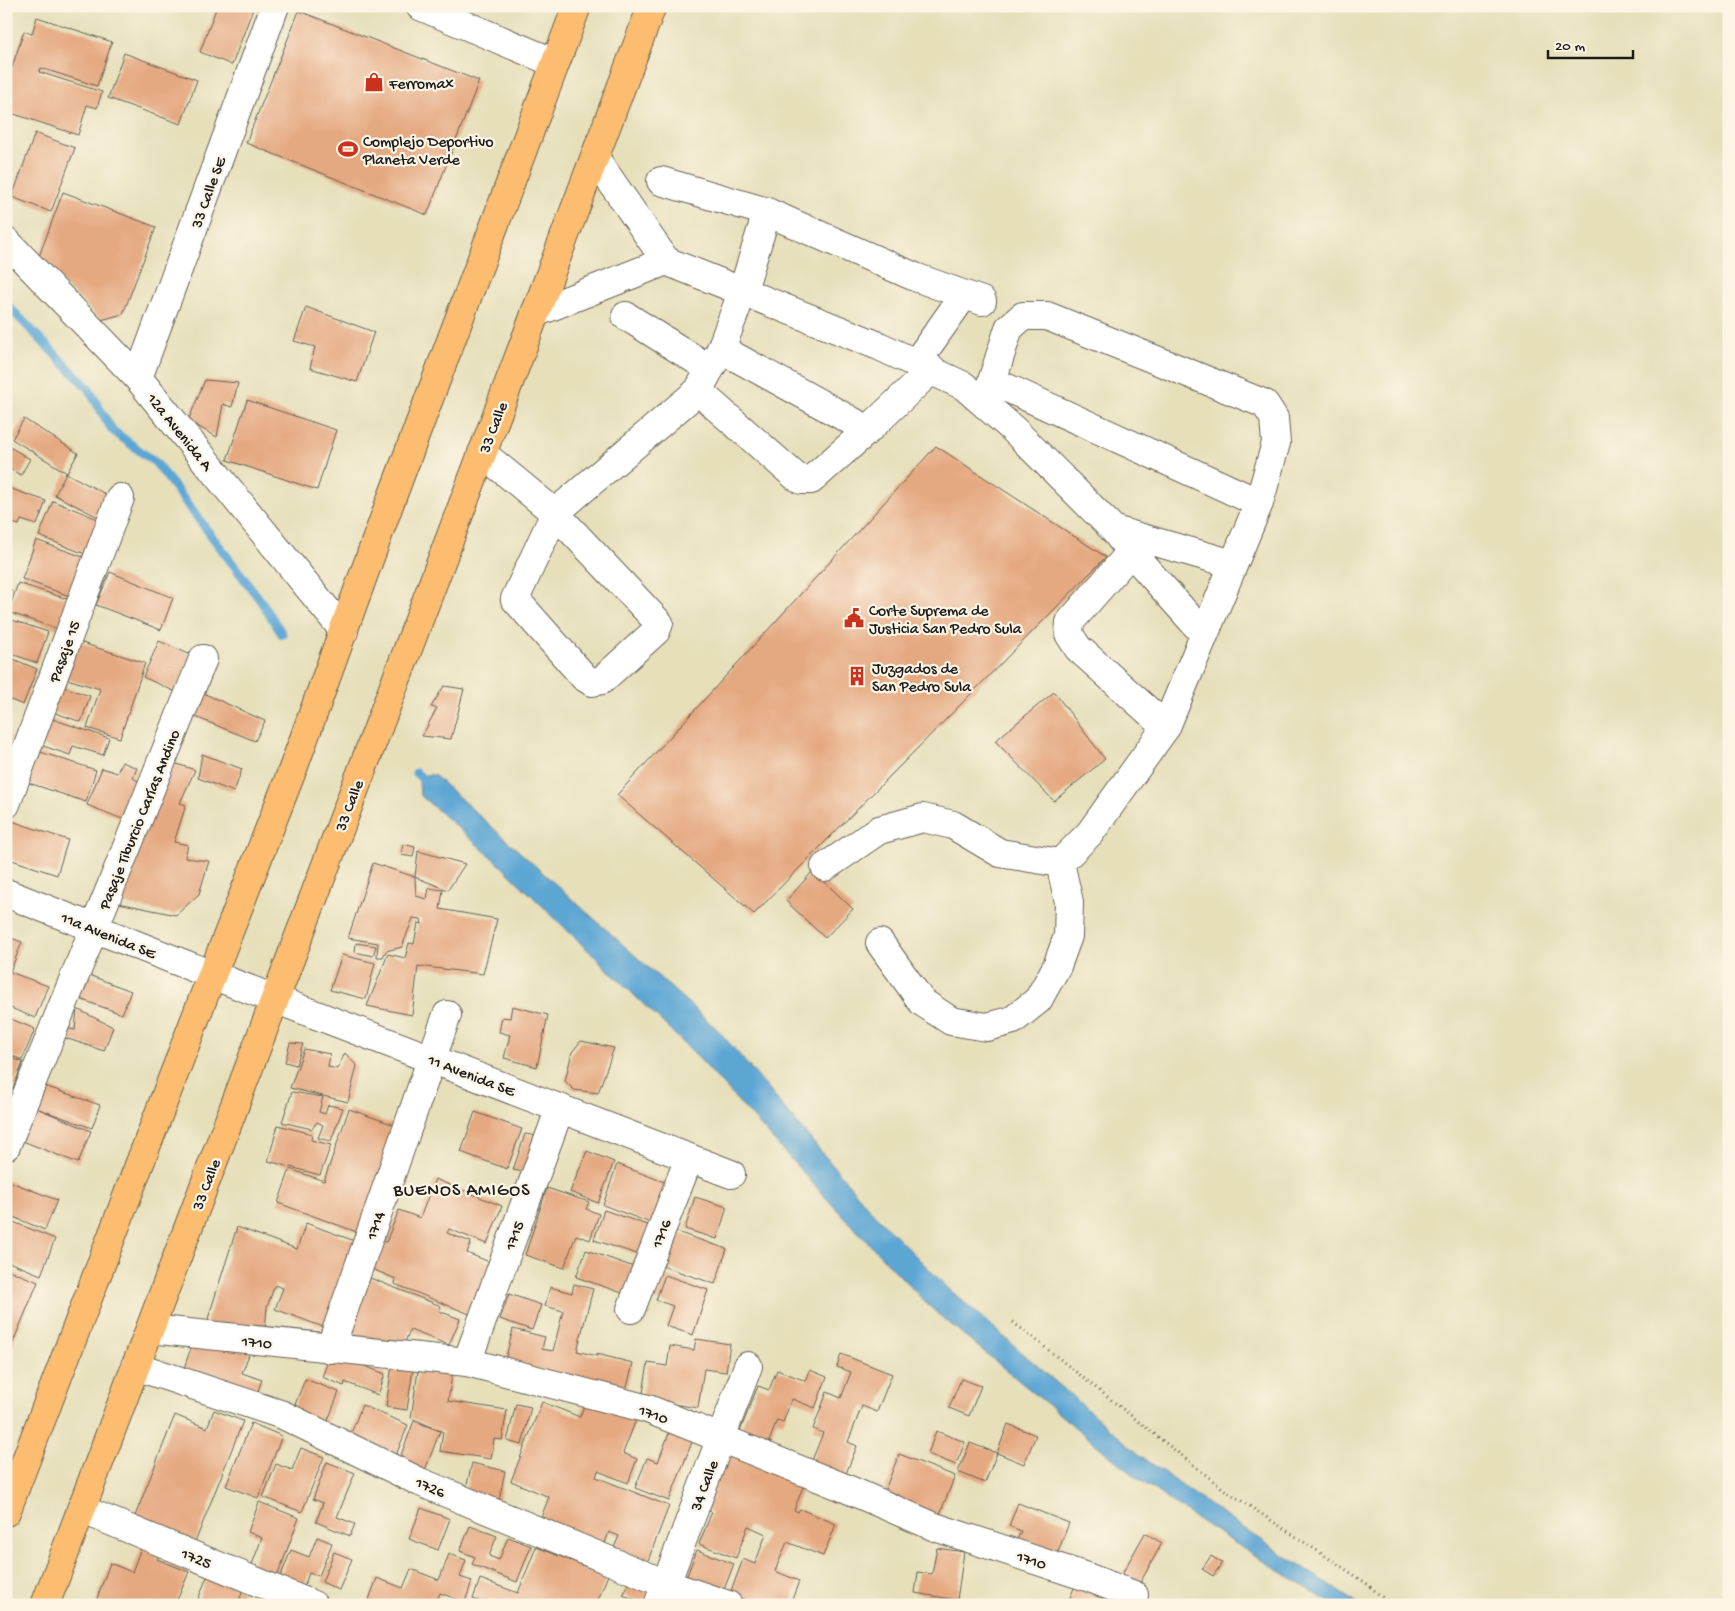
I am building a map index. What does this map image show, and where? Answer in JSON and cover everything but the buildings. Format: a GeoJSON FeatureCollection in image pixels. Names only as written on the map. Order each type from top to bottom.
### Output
{"type":"FeatureCollection","features":[{"type":"Feature","properties":{"kind":"main road"},"geometry":{"type":"LineString","coordinates":[[6,1512],[294,766],[577,6]]}},
{"type":"Feature","properties":{"kind":"main road","name":"33 Calle"},"geometry":{"type":"LineString","coordinates":[[45,1605],[652,6]]}},
{"type":"Feature","properties":{"kind":"street","name":"33 Calle SE"},"geometry":{"type":"LineString","coordinates":[[138,378],[276,6]]}},
{"type":"Feature","properties":{"kind":"street"},"geometry":{"type":"LineString","coordinates":[[420,6],[555,63]]}},
{"type":"Feature","properties":{"kind":"street"},"geometry":{"type":"LineString","coordinates":[[595,158],[666,261],[743,290],[924,366],[964,386],[990,394],[1259,503]]}},
{"type":"Feature","properties":{"kind":"street"},"geometry":{"type":"LineString","coordinates":[[661,181],[767,212],[915,277],[973,298],[924,366],[868,430],[812,480],[802,480],[709,370]]}},
{"type":"Feature","properties":{"kind":"street"},"geometry":{"type":"LineString","coordinates":[[482,453],[555,514],[659,623],[656,631],[602,680],[592,682],[584,677],[515,599],[555,514],[709,370],[743,290],[767,212]]}},
{"type":"Feature","properties":{"kind":"street","name":"12a Avenida A"},"geometry":{"type":"LineString","coordinates":[[6,241],[138,378],[344,631]]}},
{"type":"Feature","properties":{"kind":"street"},"geometry":{"type":"LineString","coordinates":[[535,313],[666,261]]}},
{"type":"Feature","properties":{"kind":"street"},"geometry":{"type":"LineString","coordinates":[[626,316],[709,370],[868,430]]}},
{"type":"Feature","properties":{"kind":"street"},"geometry":{"type":"LineString","coordinates":[[990,394],[1009,328],[1023,316],[1047,316],[1265,404],[1274,418],[1276,443],[1259,503],[1166,727],[1090,834],[1060,863]]}},
{"type":"Feature","properties":{"kind":"street"},"geometry":{"type":"LineString","coordinates":[[990,394],[1114,530],[1131,552],[1204,634]]}},
{"type":"Feature","properties":{"kind":"street","name":"Pasaje 15"},"geometry":{"type":"LineString","coordinates":[[6,804],[120,498]]}},
{"type":"Feature","properties":{"kind":"street"},"geometry":{"type":"LineString","coordinates":[[1114,530],[1233,564]]}},
{"type":"Feature","properties":{"kind":"street"},"geometry":{"type":"LineString","coordinates":[[1131,552],[1070,622],[1069,634],[1078,648],[1166,727]]}},
{"type":"Feature","properties":{"kind":"street","name":"Pasaje Tiburcio Carías Andino"},"geometry":{"type":"LineString","coordinates":[[6,1146],[203,659]]}},
{"type":"Feature","properties":{"kind":"street"},"geometry":{"type":"LineString","coordinates":[[825,867],[879,830],[924,818],[953,825],[1000,853],[1060,863]]}},
{"type":"Feature","properties":{"kind":"street"},"geometry":{"type":"LineString","coordinates":[[880,943],[922,1002],[951,1021],[987,1027],[1013,1020],[1038,1000],[1057,966],[1068,936],[1069,902],[1060,863]]}},
{"type":"Feature","properties":{"kind":"street","name":"11a Avenida SE"},"geometry":{"type":"LineString","coordinates":[[6,893],[212,975]]}},
{"type":"Feature","properties":{"kind":"street","name":"11 Avenida SE"},"geometry":{"type":"LineString","coordinates":[[212,975],[433,1058],[731,1174]]}},
{"type":"Feature","properties":{"kind":"street","name":"1714"},"geometry":{"type":"LineString","coordinates":[[330,1349],[447,1015]]}},
{"type":"Feature","properties":{"kind":"street","name":"1715"},"geometry":{"type":"LineString","coordinates":[[467,1362],[560,1108]]}},
{"type":"Feature","properties":{"kind":"street","name":"1716"},"geometry":{"type":"LineString","coordinates":[[631,1309],[689,1158]]}},
{"type":"Feature","properties":{"kind":"street","name":"1710"},"geometry":{"type":"LineString","coordinates":[[150,1329],[467,1362],[648,1409],[845,1488],[935,1527],[1087,1577],[1134,1595]]}},
{"type":"Feature","properties":{"kind":"street","name":"1726"},"geometry":{"type":"LineString","coordinates":[[135,1366],[283,1415],[420,1482],[662,1594],[728,1605]]}},
{"type":"Feature","properties":{"kind":"street","name":"34 Calle"},"geometry":{"type":"LineString","coordinates":[[662,1594],[748,1366]]}},
{"type":"Feature","properties":{"kind":"street","name":"1725"},"geometry":{"type":"LineString","coordinates":[[81,1509],[313,1605]]}},
{"type":"Feature","properties":{"kind":"path"},"geometry":{"type":"LineString","coordinates":[[1013,1322],[1225,1490],[1366,1583],[1391,1605]]}},
{"type":"Feature","properties":{"kind":"water"},"geometry":{"type":"Polygon","coordinates":[[[424,775],[434,775],[719,1031],[873,1213],[950,1290],[1141,1456],[1209,1505],[1359,1605],[1334,1605],[1198,1520],[1133,1475],[930,1307],[838,1211],[696,1055],[496,861],[420,795],[419,782],[424,775]]]}},
{"type":"Feature","properties":{"kind":"waterway"},"geometry":{"type":"LineString","coordinates":[[6,304],[88,388],[112,430],[156,463],[261,601],[282,634]]}},
{"type":"Feature","properties":{"kind":"waterway"},"geometry":{"type":"LineString","coordinates":[[416,773],[429,785]]}},
{"type":"Feature","properties":{"kind":"place","name":"Ferromax"},"geometry":{"type":"Point","coordinates":[374,82]}},
{"type":"Feature","properties":{"kind":"place","name":"Complejo Deportivo Planeta Verde"},"geometry":{"type":"Point","coordinates":[348,149]}},
{"type":"Feature","properties":{"kind":"place","name":"Corte Suprema de Justicia San Pedro Sula"},"geometry":{"type":"Point","coordinates":[854,618]}},
{"type":"Feature","properties":{"kind":"place","name":"Juzgados de San Pedro Sula"},"geometry":{"type":"Point","coordinates":[857,676]}},
{"type":"Feature","properties":{"kind":"district","name":"BUENOS AMIGOS"},"geometry":{"type":"Point","coordinates":[462,1189]}}]}
